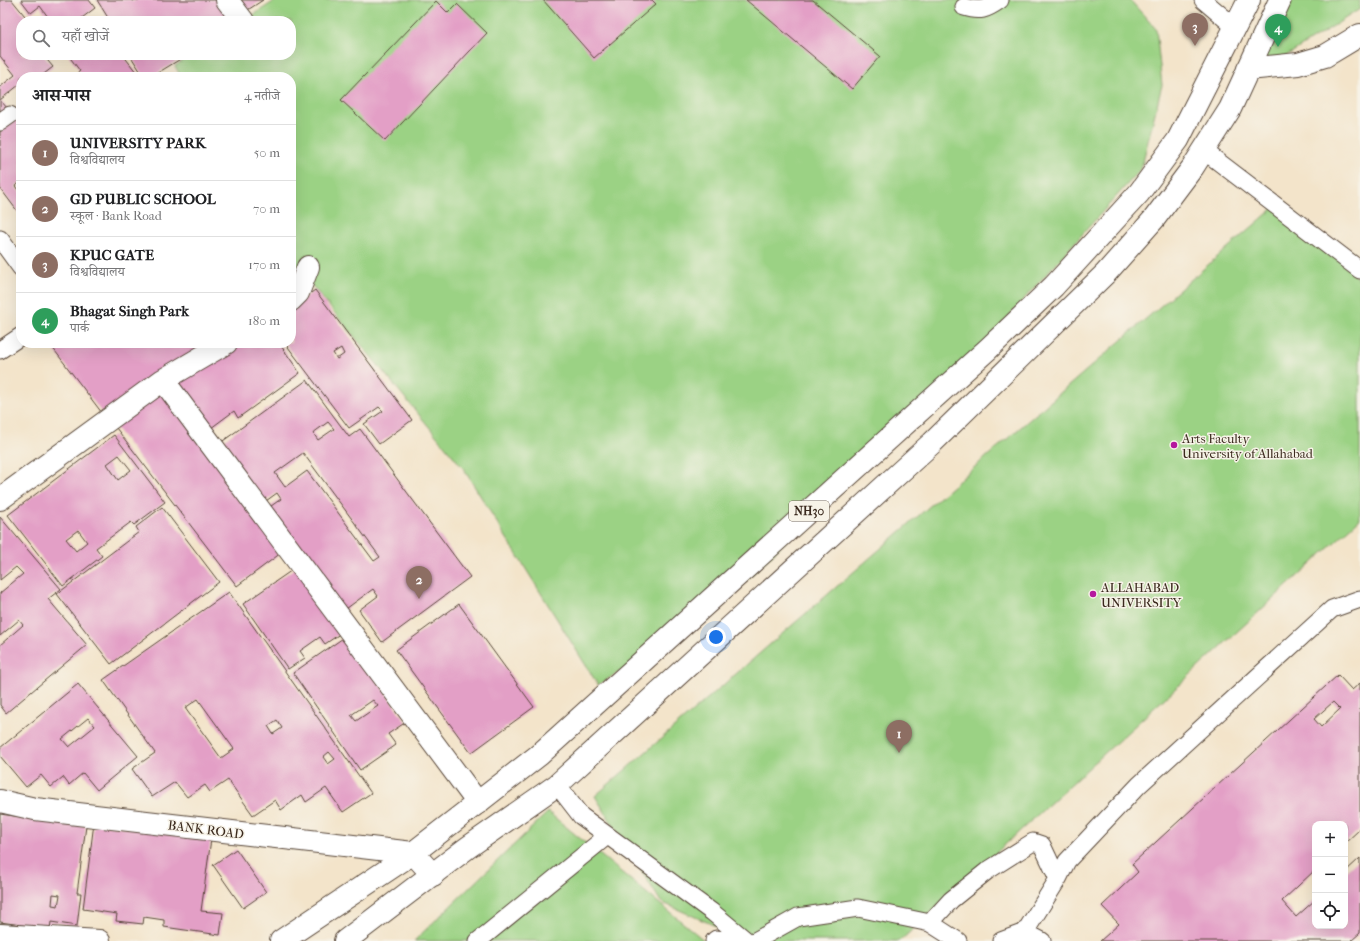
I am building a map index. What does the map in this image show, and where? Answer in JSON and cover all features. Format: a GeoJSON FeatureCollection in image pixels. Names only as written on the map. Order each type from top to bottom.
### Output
{"type":"FeatureCollection","features":[{"type":"Feature","properties":{"kind":"main road"},"geometry":{"type":"LineString","coordinates":[[227,0],[239,16]]}},
{"type":"Feature","properties":{"kind":"main road","name":"NH30"},"geometry":{"type":"LineString","coordinates":[[281,941],[413,853],[539,756],[988,349],[1054,286],[1139,193],[1178,140],[1249,0]]}},
{"type":"Feature","properties":{"kind":"main road"},"geometry":{"type":"LineString","coordinates":[[345,941],[467,848],[557,785],[932,443],[1106,273],[1154,219],[1193,167],[1230,109],[1280,0]]}},
{"type":"Feature","properties":{"kind":"main road"},"geometry":{"type":"LineString","coordinates":[[1248,69],[1298,64],[1325,56],[1360,35]]}},
{"type":"Feature","properties":{"kind":"main road"},"geometry":{"type":"LineString","coordinates":[[296,295],[308,267]]}},
{"type":"Feature","properties":{"kind":"main road"},"geometry":{"type":"LineString","coordinates":[[0,499],[163,380],[217,348]]}},
{"type":"Feature","properties":{"kind":"main road"},"geometry":{"type":"LineString","coordinates":[[163,380],[478,803]]}},
{"type":"Feature","properties":{"kind":"main road","name":"BANK ROAD"},"geometry":{"type":"LineString","coordinates":[[0,800],[35,809],[413,853]]}},
{"type":"Feature","properties":{"kind":"main road"},"geometry":{"type":"LineString","coordinates":[[413,853],[433,875]]}},
{"type":"Feature","properties":{"kind":"main road"},"geometry":{"type":"LineString","coordinates":[[0,935],[99,941]]}},
{"type":"Feature","properties":{"kind":"lane"},"geometry":{"type":"LineString","coordinates":[[964,7],[975,11],[988,8],[1000,0]]}},
{"type":"Feature","properties":{"kind":"lane"},"geometry":{"type":"LineString","coordinates":[[1203,0],[1236,28]]}},
{"type":"Feature","properties":{"kind":"lane"},"geometry":{"type":"LineString","coordinates":[[1203,150],[1360,270]]}},
{"type":"Feature","properties":{"kind":"lane"},"geometry":{"type":"LineString","coordinates":[[0,239],[16,261]]}},
{"type":"Feature","properties":{"kind":"lane"},"geometry":{"type":"LineString","coordinates":[[0,350],[16,339]]}},
{"type":"Feature","properties":{"kind":"lane"},"geometry":{"type":"LineString","coordinates":[[1023,937],[1058,879],[1067,861],[1139,785],[1332,609],[1360,598]]}},
{"type":"Feature","properties":{"kind":"lane"},"geometry":{"type":"LineString","coordinates":[[557,785],[581,816],[712,912],[747,941]]}},
{"type":"Feature","properties":{"kind":"lane"},"geometry":{"type":"LineString","coordinates":[[478,941],[607,836]]}},
{"type":"Feature","properties":{"kind":"lane"},"geometry":{"type":"LineString","coordinates":[[930,923],[951,900],[987,871],[1033,842],[1042,845],[1058,879]]}},
{"type":"Feature","properties":{"kind":"lane"},"geometry":{"type":"LineString","coordinates":[[755,941],[798,917],[858,908],[930,923],[958,941]]}},
{"type":"Feature","properties":{"kind":"lane"},"geometry":{"type":"LineString","coordinates":[[1001,941],[1023,937],[1042,941]]}},
{"type":"Feature","properties":{"kind":"lane"},"geometry":{"type":"LineString","coordinates":[[714,941],[716,939],[731,941]]}},
{"type":"Feature","properties":{"kind":"green space"},"geometry":{"type":"Polygon","coordinates":[[[276,0],[1130,0],[1156,29],[1162,85],[1141,169],[945,387],[705,620],[598,685],[463,468],[296,266],[296,72],[178,72],[175,66],[184,60],[296,60],[296,16],[252,16],[276,0]]]}},
{"type":"Feature","properties":{"kind":"green space"},"geometry":{"type":"Polygon","coordinates":[[[1279,0],[1360,0],[1360,9],[1239,86],[1279,0]]]}},
{"type":"Feature","properties":{"kind":"green space","name":"Arts Faculty University of Allahabad"},"geometry":{"type":"Polygon","coordinates":[[[1283,200],[1360,281],[1360,519],[900,941],[750,941],[661,902],[595,796],[1283,200]]]}},
{"type":"Feature","properties":{"kind":"green space"},"geometry":{"type":"Polygon","coordinates":[[[548,812],[705,941],[414,941],[548,812]]]}},
{"type":"Feature","properties":{"kind":"building"},"geometry":{"type":"Polygon","coordinates":[[[0,0],[12,0],[25,16],[16,16],[16,60],[47,60],[53,67],[46,72],[16,72],[16,87],[0,100],[0,87],[15,75],[0,56],[0,0]]]}},
{"type":"Feature","properties":{"kind":"building"},"geometry":{"type":"Polygon","coordinates":[[[21,0],[89,0],[95,8],[85,16],[47,16],[40,6],[31,13],[21,0]]]}},
{"type":"Feature","properties":{"kind":"building"},"geometry":{"type":"Polygon","coordinates":[[[97,0],[222,0],[232,16],[107,16],[97,0]]]}},
{"type":"Feature","properties":{"kind":"building"},"geometry":{"type":"Polygon","coordinates":[[[229,0],[263,0],[240,15],[229,0]]]}},
{"type":"Feature","properties":{"kind":"building"},"geometry":{"type":"Polygon","coordinates":[[[543,0],[652,0],[656,4],[594,58],[543,0]]]}},
{"type":"Feature","properties":{"kind":"building"},"geometry":{"type":"Polygon","coordinates":[[[746,0],[813,0],[880,56],[852,89],[746,0]]]}},
{"type":"Feature","properties":{"kind":"building"},"geometry":{"type":"Polygon","coordinates":[[[436,1],[448,13],[457,4],[487,33],[385,141],[341,100],[436,1]]]}},
{"type":"Feature","properties":{"kind":"building"},"geometry":{"type":"Polygon","coordinates":[[[72,60],[127,60],[136,72],[79,72],[80,71],[72,60]]]}},
{"type":"Feature","properties":{"kind":"building"},"geometry":{"type":"Polygon","coordinates":[[[133,60],[179,60],[159,72],[141,72],[133,60]]]}},
{"type":"Feature","properties":{"kind":"building"},"geometry":{"type":"Polygon","coordinates":[[[0,100],[9,110],[0,117],[0,100]]]}},
{"type":"Feature","properties":{"kind":"building"},"geometry":{"type":"Polygon","coordinates":[[[16,120],[16,209],[0,188],[0,132],[16,120]]]}},
{"type":"Feature","properties":{"kind":"building"},"geometry":{"type":"Polygon","coordinates":[[[315,290],[412,420],[379,444],[364,424],[383,411],[379,407],[349,428],[289,348],[296,348],[296,304],[315,290]],[[341,348],[333,353],[337,359],[344,354],[341,348]]]}},
{"type":"Feature","properties":{"kind":"building"},"geometry":{"type":"Polygon","coordinates":[[[53,348],[204,348],[102,413],[53,348]]]}},
{"type":"Feature","properties":{"kind":"building"},"geometry":{"type":"Polygon","coordinates":[[[234,348],[282,348],[300,373],[238,418],[234,411],[207,431],[171,383],[223,356],[234,348]]]}},
{"type":"Feature","properties":{"kind":"building"},"geometry":{"type":"Polygon","coordinates":[[[307,380],[349,437],[360,429],[470,577],[382,642],[359,610],[378,596],[373,589],[339,614],[264,511],[281,499],[277,493],[259,506],[216,446],[307,380]],[[328,422],[313,433],[318,440],[334,429],[328,422]],[[303,453],[275,473],[285,487],[307,471],[374,561],[380,557],[303,453]]]}},
{"type":"Feature","properties":{"kind":"building"},"geometry":{"type":"Polygon","coordinates":[[[161,388],[285,550],[237,586],[113,424],[161,388]]]}},
{"type":"Feature","properties":{"kind":"building"},"geometry":{"type":"Polygon","coordinates":[[[114,435],[165,502],[134,525],[131,522],[96,548],[102,556],[63,586],[8,515],[114,435]],[[119,455],[107,464],[118,480],[131,470],[119,455]],[[78,530],[66,539],[76,551],[87,542],[78,530]]]}},
{"type":"Feature","properties":{"kind":"building"},"geometry":{"type":"Polygon","coordinates":[[[162,507],[219,582],[111,664],[57,594],[139,532],[136,527],[162,507]]]}},
{"type":"Feature","properties":{"kind":"building"},"geometry":{"type":"Polygon","coordinates":[[[0,517],[61,589],[48,599],[87,645],[6,713],[0,705],[0,645],[23,625],[19,620],[0,636],[0,593],[23,574],[16,567],[0,580],[0,517]]]}},
{"type":"Feature","properties":{"kind":"building"},"geometry":{"type":"Polygon","coordinates":[[[298,566],[344,631],[325,644],[320,637],[300,651],[305,658],[288,669],[243,604],[298,566]]]}},
{"type":"Feature","properties":{"kind":"building"},"geometry":{"type":"Polygon","coordinates":[[[229,592],[371,793],[343,812],[326,788],[306,802],[302,795],[281,810],[275,800],[253,815],[228,780],[210,792],[205,785],[187,797],[175,782],[152,797],[132,769],[155,753],[103,680],[229,592]],[[198,699],[185,708],[221,758],[234,749],[198,699]],[[277,720],[268,726],[273,734],[282,728],[277,720]],[[329,752],[323,757],[328,764],[335,759],[329,752]]]}},
{"type":"Feature","properties":{"kind":"building"},"geometry":{"type":"Polygon","coordinates":[[[459,604],[534,707],[471,753],[396,650],[459,604]]]}},
{"type":"Feature","properties":{"kind":"building"},"geometry":{"type":"Polygon","coordinates":[[[346,636],[406,722],[388,734],[396,745],[360,770],[293,673],[346,636]],[[373,700],[351,715],[356,721],[378,706],[373,700]]]}},
{"type":"Feature","properties":{"kind":"building"},"geometry":{"type":"Polygon","coordinates":[[[1338,675],[1352,690],[1360,683],[1360,829],[1348,840],[1348,821],[1312,821],[1312,873],[1282,901],[1296,917],[1312,903],[1312,929],[1348,929],[1348,869],[1360,858],[1360,933],[1351,941],[1100,941],[1119,924],[1102,906],[1138,872],[1132,864],[1338,675]],[[1333,702],[1314,719],[1321,727],[1340,709],[1333,702]]]}},
{"type":"Feature","properties":{"kind":"building"},"geometry":{"type":"Polygon","coordinates":[[[78,684],[138,756],[97,790],[83,773],[69,785],[63,777],[51,787],[41,775],[26,787],[0,756],[0,748],[78,684]],[[88,718],[62,739],[69,747],[95,726],[88,718]]]}},
{"type":"Feature","properties":{"kind":"building"},"geometry":{"type":"Polygon","coordinates":[[[0,814],[86,826],[77,893],[81,893],[77,926],[51,922],[50,929],[0,922],[0,814]],[[53,894],[52,905],[58,906],[60,895],[53,894]]]}},
{"type":"Feature","properties":{"kind":"building"},"geometry":{"type":"Polygon","coordinates":[[[94,823],[211,839],[201,911],[223,913],[220,935],[164,927],[164,920],[144,917],[143,924],[116,921],[117,914],[83,909],[94,823]]]}},
{"type":"Feature","properties":{"kind":"building"},"geometry":{"type":"Polygon","coordinates":[[[236,849],[266,892],[243,908],[213,865],[236,849]]]}},
{"type":"Feature","properties":{"kind":"place","name":"KPUC GATE"},"geometry":{"type":"Point","coordinates":[1195,46]}},
{"type":"Feature","properties":{"kind":"place","name":"Bhagat Singh Park"},"geometry":{"type":"Point","coordinates":[1278,47]}},
{"type":"Feature","properties":{"kind":"place","name":"Arts Faculty University of Allahabad"},"geometry":{"type":"Point","coordinates":[1174,445]}},
{"type":"Feature","properties":{"kind":"place","name":"ALLAHABAD UNIVERSITY"},"geometry":{"type":"Point","coordinates":[1093,594]}},
{"type":"Feature","properties":{"kind":"place","name":"GD PUBLIC SCHOOL"},"geometry":{"type":"Point","coordinates":[419,599]}},
{"type":"Feature","properties":{"kind":"place","name":"UNIVERSITY PARK"},"geometry":{"type":"Point","coordinates":[899,753]}}]}
